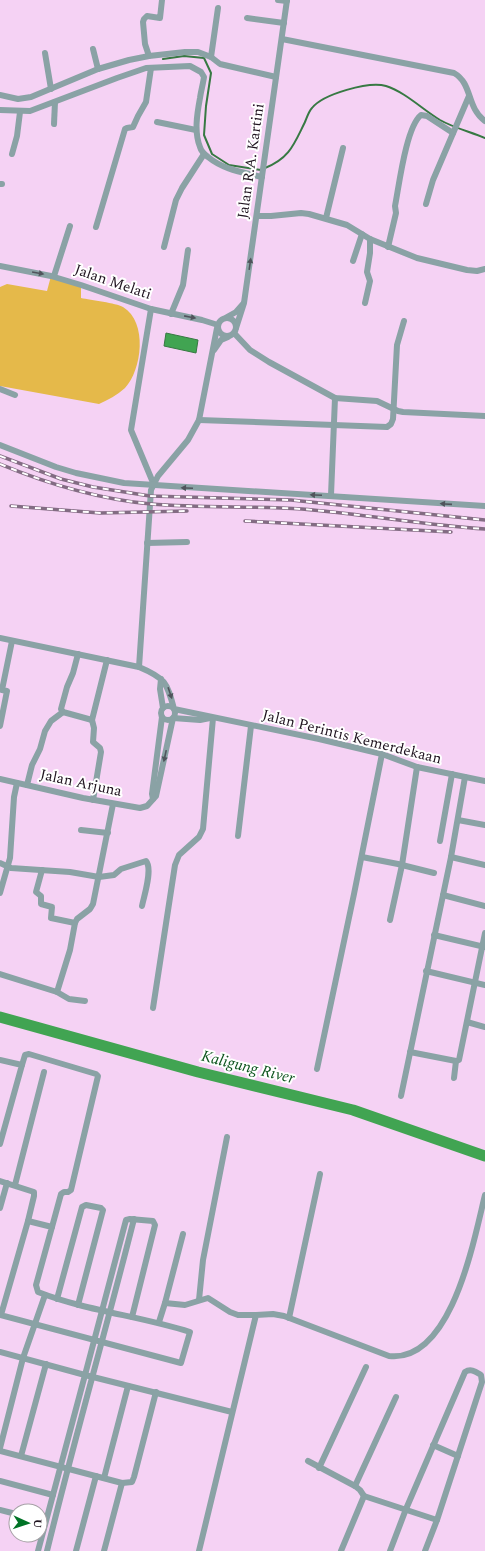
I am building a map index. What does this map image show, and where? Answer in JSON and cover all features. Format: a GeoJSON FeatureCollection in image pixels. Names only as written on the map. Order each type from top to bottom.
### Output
{"type":"FeatureCollection","features":[{"type":"Feature","properties":{"kind":"street"},"geometry":{"type":"LineString","coordinates":[[149,56],[145,44],[143,22],[148,16],[160,18],[162,0]]}},
{"type":"Feature","properties":{"kind":"street"},"geometry":{"type":"LineString","coordinates":[[278,0],[287,1]]}},
{"type":"Feature","properties":{"kind":"street","name":"Jalan R.A. Kartini"},"geometry":{"type":"LineString","coordinates":[[234,332],[244,303],[287,1]]}},
{"type":"Feature","properties":{"kind":"street"},"geometry":{"type":"LineString","coordinates":[[211,57],[218,8]]}},
{"type":"Feature","properties":{"kind":"street"},"geometry":{"type":"LineString","coordinates":[[247,18],[284,23]]}},
{"type":"Feature","properties":{"kind":"street"},"geometry":{"type":"LineString","coordinates":[[282,40],[454,73],[461,77],[475,112],[485,121]]}},
{"type":"Feature","properties":{"kind":"street"},"geometry":{"type":"LineString","coordinates":[[93,49],[98,70]]}},
{"type":"Feature","properties":{"kind":"street"},"geometry":{"type":"LineString","coordinates":[[0,95],[18,99],[31,97],[98,70],[149,56],[185,52],[198,52],[211,57],[220,64],[276,77]]}},
{"type":"Feature","properties":{"kind":"street"},"geometry":{"type":"LineString","coordinates":[[45,53],[51,89]]}},
{"type":"Feature","properties":{"kind":"street"},"geometry":{"type":"LineString","coordinates":[[0,110],[20,112],[30,111],[131,72],[151,68],[190,66],[201,72],[204,77],[196,130],[200,148],[204,154],[223,167],[233,171],[262,176]]}},
{"type":"Feature","properties":{"kind":"street"},"geometry":{"type":"LineString","coordinates":[[96,227],[124,132],[128,128],[133,128],[146,102],[151,68]]}},
{"type":"Feature","properties":{"kind":"street"},"geometry":{"type":"LineString","coordinates":[[426,204],[433,180],[469,96]]}},
{"type":"Feature","properties":{"kind":"street"},"geometry":{"type":"LineString","coordinates":[[54,102],[54,124]]}},
{"type":"Feature","properties":{"kind":"street"},"geometry":{"type":"LineString","coordinates":[[12,154],[17,136],[20,112]]}},
{"type":"Feature","properties":{"kind":"street"},"geometry":{"type":"LineString","coordinates":[[388,247],[396,213],[395,206],[408,140],[417,118],[421,115],[427,116],[454,131]]}},
{"type":"Feature","properties":{"kind":"street"},"geometry":{"type":"LineString","coordinates":[[157,122],[196,130]]}},
{"type":"Feature","properties":{"kind":"street"},"geometry":{"type":"LineString","coordinates":[[326,218],[343,148]]}},
{"type":"Feature","properties":{"kind":"street"},"geometry":{"type":"LineString","coordinates":[[164,247],[176,200],[204,154]]}},
{"type":"Feature","properties":{"kind":"street"},"geometry":{"type":"LineString","coordinates":[[256,216],[304,213],[347,225],[370,239],[417,258],[467,270],[477,271],[485,268]]}},
{"type":"Feature","properties":{"kind":"street"},"geometry":{"type":"LineString","coordinates":[[54,276],[70,226]]}},
{"type":"Feature","properties":{"kind":"street"},"geometry":{"type":"LineString","coordinates":[[353,261],[362,234]]}},
{"type":"Feature","properties":{"kind":"street"},"geometry":{"type":"LineString","coordinates":[[365,303],[370,281],[367,272],[370,253],[370,239]]}},
{"type":"Feature","properties":{"kind":"street"},"geometry":{"type":"LineString","coordinates":[[171,314],[182,285],[188,250]]}},
{"type":"Feature","properties":{"kind":"street","name":"Jalan Melati"},"geometry":{"type":"LineString","coordinates":[[0,266],[54,276],[151,309],[202,320],[218,326]]}},
{"type":"Feature","properties":{"kind":"street"},"geometry":{"type":"LineString","coordinates":[[139,666],[150,496],[158,476],[188,440],[199,420],[212,353],[221,319],[236,312],[244,303]]}},
{"type":"Feature","properties":{"kind":"street"},"geometry":{"type":"LineString","coordinates":[[151,309],[131,430],[154,485]]}},
{"type":"Feature","properties":{"kind":"street"},"geometry":{"type":"LineString","coordinates":[[212,353],[221,340],[234,332],[236,325],[233,319],[227,317]]}},
{"type":"Feature","properties":{"kind":"street"},"geometry":{"type":"LineString","coordinates":[[199,420],[387,427],[392,421],[397,345],[404,321]]}},
{"type":"Feature","properties":{"kind":"street"},"geometry":{"type":"LineString","coordinates":[[218,326],[222,335],[234,332]]}},
{"type":"Feature","properties":{"kind":"street"},"geometry":{"type":"LineString","coordinates":[[234,332],[250,350],[335,398],[377,401],[403,412],[485,416]]}},
{"type":"Feature","properties":{"kind":"street"},"geometry":{"type":"LineString","coordinates":[[0,390],[15,395]]}},
{"type":"Feature","properties":{"kind":"street"},"geometry":{"type":"LineString","coordinates":[[331,495],[335,398]]}},
{"type":"Feature","properties":{"kind":"street"},"geometry":{"type":"LineString","coordinates":[[0,445],[76,473],[124,483],[485,506]]}},
{"type":"Feature","properties":{"kind":"street"},"geometry":{"type":"LineString","coordinates":[[147,543],[187,542]]}},
{"type":"Feature","properties":{"kind":"street"},"geometry":{"type":"LineString","coordinates":[[0,638],[139,666],[152,672],[166,684],[175,713],[156,796],[153,799]]}},
{"type":"Feature","properties":{"kind":"street"},"geometry":{"type":"LineString","coordinates":[[0,726],[7,691],[2,690],[12,641]]}},
{"type":"Feature","properties":{"kind":"street"},"geometry":{"type":"LineString","coordinates":[[63,712],[62,705],[78,654]]}},
{"type":"Feature","properties":{"kind":"street"},"geometry":{"type":"LineString","coordinates":[[93,800],[101,752],[100,748],[94,742],[94,728],[92,720],[107,660]]}},
{"type":"Feature","properties":{"kind":"street"},"geometry":{"type":"LineString","coordinates":[[153,799],[152,794],[162,717],[161,711],[163,708],[160,689],[161,679]]}},
{"type":"Feature","properties":{"kind":"street","name":"Jalan Perintis Kemerdekaan"},"geometry":{"type":"LineString","coordinates":[[163,708],[170,706],[174,709],[213,718],[382,754],[417,767],[485,781]]}},
{"type":"Feature","properties":{"kind":"street"},"geometry":{"type":"LineString","coordinates":[[63,712],[92,720]]}},
{"type":"Feature","properties":{"kind":"street"},"geometry":{"type":"LineString","coordinates":[[27,786],[32,765],[40,749],[45,731],[51,722],[63,712]]}},
{"type":"Feature","properties":{"kind":"street","name":"Jalan Perintis Kemerdekaan"},"geometry":{"type":"LineString","coordinates":[[162,717],[166,720],[173,718],[200,720],[213,718]]}},
{"type":"Feature","properties":{"kind":"street"},"geometry":{"type":"LineString","coordinates":[[153,1008],[175,865],[179,855],[199,837],[204,829],[213,718]]}},
{"type":"Feature","properties":{"kind":"street"},"geometry":{"type":"LineString","coordinates":[[238,836],[251,726]]}},
{"type":"Feature","properties":{"kind":"street"},"geometry":{"type":"LineString","coordinates":[[317,1069],[362,857],[382,754]]}},
{"type":"Feature","properties":{"kind":"street"},"geometry":{"type":"LineString","coordinates":[[390,920],[402,865],[417,767]]}},
{"type":"Feature","properties":{"kind":"street"},"geometry":{"type":"LineString","coordinates":[[440,841],[452,774]]}},
{"type":"Feature","properties":{"kind":"street"},"geometry":{"type":"LineString","coordinates":[[401,1096],[451,857],[465,777]]}},
{"type":"Feature","properties":{"kind":"street","name":"Jalan Arjuna"},"geometry":{"type":"LineString","coordinates":[[0,779],[93,800],[140,808],[147,806],[153,799]]}},
{"type":"Feature","properties":{"kind":"street"},"geometry":{"type":"LineString","coordinates":[[0,893],[10,858],[14,797],[17,783]]}},
{"type":"Feature","properties":{"kind":"street"},"geometry":{"type":"LineString","coordinates":[[57,992],[70,950],[75,923],[77,919],[90,909],[93,904],[113,804]]}},
{"type":"Feature","properties":{"kind":"street"},"geometry":{"type":"LineString","coordinates":[[458,820],[485,826]]}},
{"type":"Feature","properties":{"kind":"street"},"geometry":{"type":"LineString","coordinates":[[81,830],[108,833]]}},
{"type":"Feature","properties":{"kind":"street"},"geometry":{"type":"LineString","coordinates":[[362,857],[402,865],[434,874]]}},
{"type":"Feature","properties":{"kind":"street"},"geometry":{"type":"LineString","coordinates":[[451,857],[485,865]]}},
{"type":"Feature","properties":{"kind":"street"},"geometry":{"type":"LineString","coordinates":[[0,863],[8,867],[70,872],[99,877],[114,875],[121,869],[146,861],[149,867],[142,906]]}},
{"type":"Feature","properties":{"kind":"street"},"geometry":{"type":"LineString","coordinates":[[42,870],[36,892],[41,896],[41,904],[52,907],[51,918],[75,923]]}},
{"type":"Feature","properties":{"kind":"street"},"geometry":{"type":"LineString","coordinates":[[443,895],[485,906]]}},
{"type":"Feature","properties":{"kind":"street"},"geometry":{"type":"LineString","coordinates":[[454,1078],[456,1061],[459,1058],[484,947],[485,933]]}},
{"type":"Feature","properties":{"kind":"street"},"geometry":{"type":"LineString","coordinates":[[434,935],[484,947]]}},
{"type":"Feature","properties":{"kind":"street"},"geometry":{"type":"LineString","coordinates":[[426,971],[485,985]]}},
{"type":"Feature","properties":{"kind":"street"},"geometry":{"type":"LineString","coordinates":[[0,974],[57,992],[69,999],[85,1001]]}},
{"type":"Feature","properties":{"kind":"street"},"geometry":{"type":"LineString","coordinates":[[467,1022],[485,1026]]}},
{"type":"Feature","properties":{"kind":"street"},"geometry":{"type":"LineString","coordinates":[[410,1052],[456,1061]]}},
{"type":"Feature","properties":{"kind":"street"},"geometry":{"type":"LineString","coordinates":[[0,1144],[25,1055],[29,1054],[96,1074],[98,1076],[71,1190],[61,1194],[36,1288],[38,1292],[57,1299],[103,1311],[159,1322],[190,1332],[181,1364],[102,1341],[35,1325],[1,1315],[28,1221],[34,1192],[0,1181]]}},
{"type":"Feature","properties":{"kind":"street"},"geometry":{"type":"LineString","coordinates":[[0,1060],[22,1065]]}},
{"type":"Feature","properties":{"kind":"street"},"geometry":{"type":"LineString","coordinates":[[15,1185],[44,1072]]}},
{"type":"Feature","properties":{"kind":"street"},"geometry":{"type":"LineString","coordinates":[[199,1300],[203,1260],[228,1137]]}},
{"type":"Feature","properties":{"kind":"street"},"geometry":{"type":"LineString","coordinates":[[289,1318],[320,1174]]}},
{"type":"Feature","properties":{"kind":"street"},"geometry":{"type":"LineString","coordinates":[[0,1208],[7,1183]]}},
{"type":"Feature","properties":{"kind":"street"},"geometry":{"type":"LineString","coordinates":[[165,1303],[185,1305],[193,1304],[199,1300],[208,1298],[230,1312],[238,1315],[273,1314],[289,1318],[389,1356],[410,1354],[432,1337],[442,1325],[454,1301],[472,1249],[485,1195]]}},
{"type":"Feature","properties":{"kind":"street"},"geometry":{"type":"LineString","coordinates":[[57,1299],[82,1207],[86,1205],[101,1208],[103,1210],[78,1305]]}},
{"type":"Feature","properties":{"kind":"street"},"geometry":{"type":"LineString","coordinates":[[48,1509],[85,1405],[134,1219]]}},
{"type":"Feature","properties":{"kind":"street"},"geometry":{"type":"LineString","coordinates":[[47,1551],[77,1403],[103,1311],[126,1220],[134,1219],[153,1222],[155,1225],[132,1317]]}},
{"type":"Feature","properties":{"kind":"street"},"geometry":{"type":"LineString","coordinates":[[28,1221],[52,1227]]}},
{"type":"Feature","properties":{"kind":"street"},"geometry":{"type":"LineString","coordinates":[[159,1322],[183,1234]]}},
{"type":"Feature","properties":{"kind":"street"},"geometry":{"type":"LineString","coordinates":[[0,1448],[23,1358],[45,1295]]}},
{"type":"Feature","properties":{"kind":"street"},"geometry":{"type":"LineString","coordinates":[[199,1551],[256,1315]]}},
{"type":"Feature","properties":{"kind":"street"},"geometry":{"type":"LineString","coordinates":[[0,1352],[232,1412]]}},
{"type":"Feature","properties":{"kind":"street"},"geometry":{"type":"LineString","coordinates":[[21,1456],[46,1364]]}},
{"type":"Feature","properties":{"kind":"street"},"geometry":{"type":"LineString","coordinates":[[320,1468],[366,1367]]}},
{"type":"Feature","properties":{"kind":"street"},"geometry":{"type":"LineString","coordinates":[[390,1551],[406,1509],[465,1372],[468,1370],[473,1370],[481,1375],[482,1382],[437,1520],[425,1551]]}},
{"type":"Feature","properties":{"kind":"street"},"geometry":{"type":"LineString","coordinates":[[104,1478],[128,1386]]}},
{"type":"Feature","properties":{"kind":"street"},"geometry":{"type":"LineString","coordinates":[[0,1451],[122,1483],[132,1482],[156,1392]]}},
{"type":"Feature","properties":{"kind":"street"},"geometry":{"type":"LineString","coordinates":[[354,1486],[396,1397]]}},
{"type":"Feature","properties":{"kind":"street"},"geometry":{"type":"LineString","coordinates":[[77,1403],[85,1405]]}},
{"type":"Feature","properties":{"kind":"street"},"geometry":{"type":"LineString","coordinates":[[433,1445],[458,1456]]}},
{"type":"Feature","properties":{"kind":"street"},"geometry":{"type":"LineString","coordinates":[[308,1462],[354,1486],[360,1490],[364,1496],[437,1520]]}},
{"type":"Feature","properties":{"kind":"street"},"geometry":{"type":"LineString","coordinates":[[76,1551],[96,1476]]}},
{"type":"Feature","properties":{"kind":"street"},"geometry":{"type":"LineString","coordinates":[[0,1481],[54,1495]]}},
{"type":"Feature","properties":{"kind":"street"},"geometry":{"type":"LineString","coordinates":[[104,1551],[122,1483]]}},
{"type":"Feature","properties":{"kind":"street"},"geometry":{"type":"LineString","coordinates":[[342,1551],[364,1496]]}},
{"type":"Feature","properties":{"kind":"shaded area"},"geometry":{"type":"Polygon","coordinates":[[[51,276],[81,285],[81,298],[123,307],[131,314],[136,323],[140,346],[135,370],[131,380],[122,391],[99,404],[0,386],[0,287],[7,284],[47,291],[51,276]]]}},
{"type":"Feature","properties":{"kind":"shaded area"},"geometry":{"type":"Polygon","coordinates":[[[166,333],[198,340],[196,353],[164,346],[166,333]]]}},
{"type":"Feature","properties":{"kind":"waterway"},"geometry":{"type":"LineString","coordinates":[[163,59],[184,56],[204,58],[211,73],[206,106],[204,135],[212,154],[229,165],[261,170]]}},
{"type":"Feature","properties":{"kind":"waterway"},"geometry":{"type":"LineString","coordinates":[[265,168],[286,155],[298,137],[310,111],[318,103],[326,98],[347,90],[369,85],[386,86],[400,92],[440,120],[485,138]]}},
{"type":"Feature","properties":{"kind":"waterway","name":"Kaligung River"},"geometry":{"type":"LineString","coordinates":[[0,1017],[198,1072],[353,1110],[485,1156]]}},
{"type":"Feature","properties":{"kind":"railway"},"geometry":{"type":"LineString","coordinates":[[0,456],[61,479],[93,487],[150,496],[291,500],[485,520]]}},
{"type":"Feature","properties":{"kind":"railway"},"geometry":{"type":"LineString","coordinates":[[0,464],[74,490],[132,502],[208,507],[302,509],[485,529]]}},
{"type":"Feature","properties":{"kind":"railway"},"geometry":{"type":"LineString","coordinates":[[11,506],[100,513],[187,511]]}},
{"type":"Feature","properties":{"kind":"railway"},"geometry":{"type":"LineString","coordinates":[[245,521],[451,532]]}}]}
